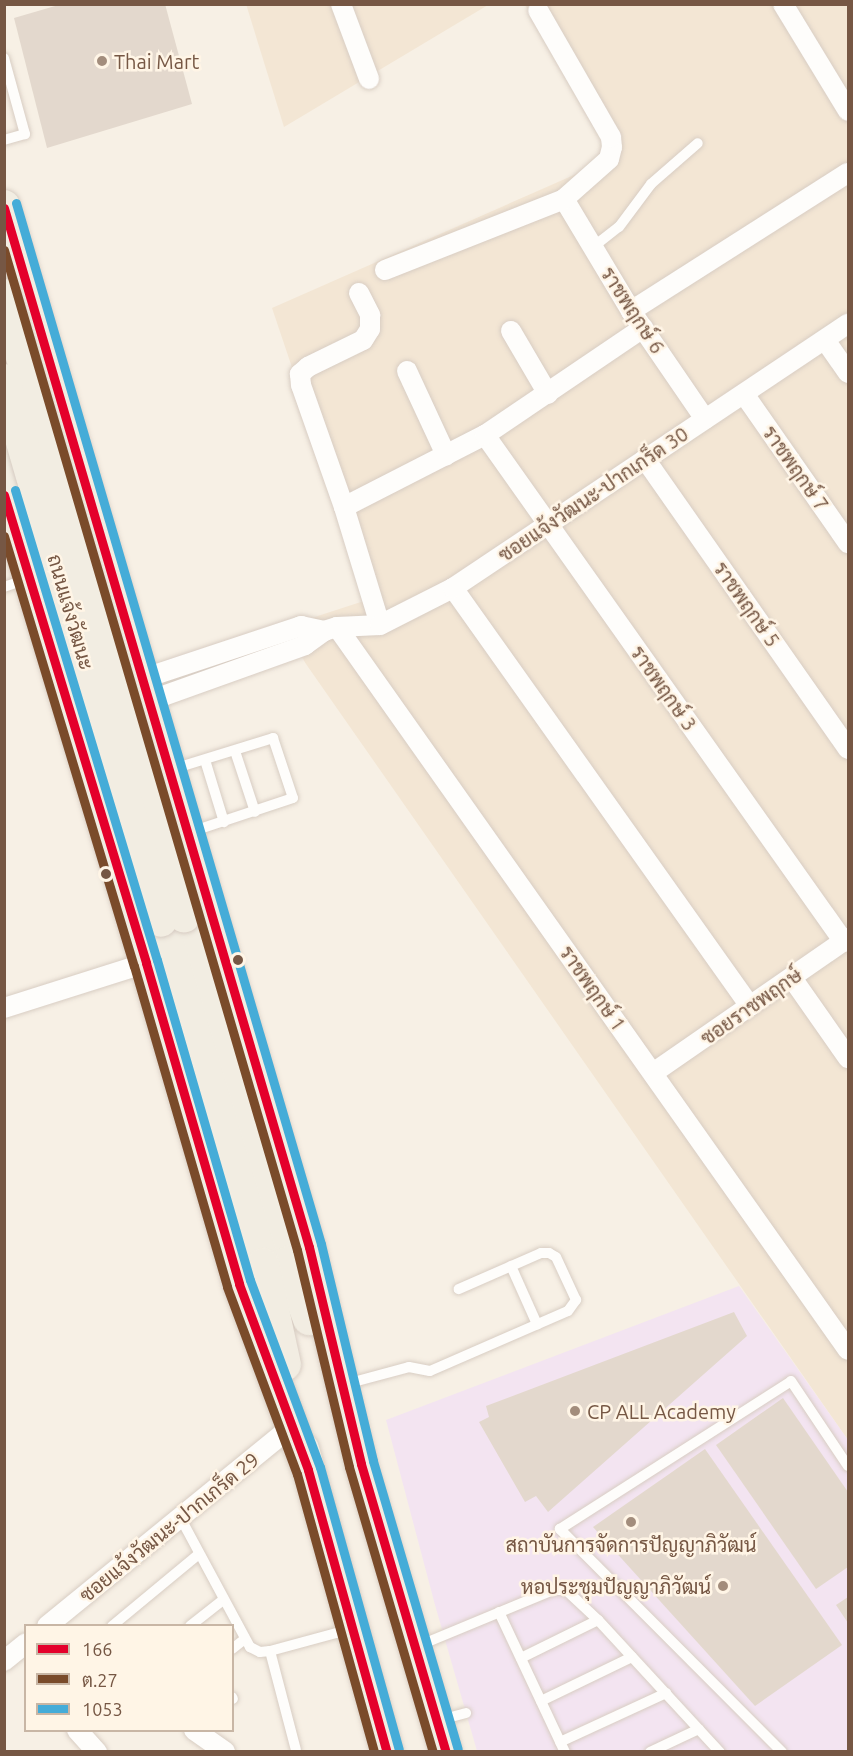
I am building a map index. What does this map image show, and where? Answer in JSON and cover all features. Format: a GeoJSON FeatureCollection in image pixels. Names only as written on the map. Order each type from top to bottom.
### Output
{"type":"FeatureCollection","features":[{"type":"Feature","properties":{"kind":"main road","name":"ถนนแจ้งวัฒนะ"},"geometry":{"type":"LineString","coordinates":[[4,206],[309,1247],[361,1464]]}},
{"type":"Feature","properties":{"kind":"main road","name":"ถนนแจ้งวัฒนะ"},"geometry":{"type":"LineString","coordinates":[[4,295],[263,1264],[308,1470],[387,1752]]}},
{"type":"Feature","properties":{"kind":"main road","name":"ถนนแจ้งวัฒนะ"},"geometry":{"type":"LineString","coordinates":[[4,380],[172,918],[288,1262],[361,1464],[415,1647],[452,1717],[446,1752]]}},
{"type":"Feature","properties":{"kind":"main road"},"geometry":{"type":"LineString","coordinates":[[4,473],[14,420],[40,411],[79,463]]}},
{"type":"Feature","properties":{"kind":"main road","name":"ถนนแจ้งวัฒนะ"},"geometry":{"type":"LineString","coordinates":[[4,493],[17,583],[146,963],[239,1284],[290,1428],[308,1470]]}},
{"type":"Feature","properties":{"kind":"street"},"geometry":{"type":"LineString","coordinates":[[340,4],[369,79]]}},
{"type":"Feature","properties":{"kind":"street"},"geometry":{"type":"LineString","coordinates":[[783,4],[849,111]]}},
{"type":"Feature","properties":{"kind":"street"},"geometry":{"type":"LineString","coordinates":[[385,270],[564,199],[600,170],[609,159],[612,147],[611,137],[538,10]]}},
{"type":"Feature","properties":{"kind":"street"},"geometry":{"type":"LineString","coordinates":[[632,311],[849,173]]}},
{"type":"Feature","properties":{"kind":"street","name":"ราชพฤกษ์ 6"},"geometry":{"type":"LineString","coordinates":[[564,199],[632,311],[705,419]]}},
{"type":"Feature","properties":{"kind":"street"},"geometry":{"type":"LineString","coordinates":[[359,292],[370,315],[370,329],[363,340],[308,367],[300,374],[380,625]]}},
{"type":"Feature","properties":{"kind":"street","name":"ซอยแจ้งวัฒนะ-ปากเกร็ด 30"},"geometry":{"type":"LineString","coordinates":[[145,690],[301,626],[331,629],[380,625],[453,588],[849,324]]}},
{"type":"Feature","properties":{"kind":"street"},"geometry":{"type":"LineString","coordinates":[[344,507],[485,435],[643,328]]}},
{"type":"Feature","properties":{"kind":"street"},"geometry":{"type":"LineString","coordinates":[[511,331],[548,394]]}},
{"type":"Feature","properties":{"kind":"street"},"geometry":{"type":"LineString","coordinates":[[825,340],[849,373]]}},
{"type":"Feature","properties":{"kind":"street"},"geometry":{"type":"LineString","coordinates":[[407,371],[446,454]]}},
{"type":"Feature","properties":{"kind":"street","name":"ราชพฤกษ์ 7"},"geometry":{"type":"LineString","coordinates":[[744,394],[849,543]]}},
{"type":"Feature","properties":{"kind":"street","name":"ราชพฤกษ์ 3"},"geometry":{"type":"LineString","coordinates":[[485,435],[846,940]]}},
{"type":"Feature","properties":{"kind":"street","name":"ราชพฤกษ์ 5"},"geometry":{"type":"LineString","coordinates":[[645,459],[849,749]]}},
{"type":"Feature","properties":{"kind":"street"},"geometry":{"type":"LineString","coordinates":[[453,588],[750,1006]]}},
{"type":"Feature","properties":{"kind":"street","name":"ราชพฤกษ์ 1"},"geometry":{"type":"LineString","coordinates":[[331,629],[653,1073],[849,1350]]}},
{"type":"Feature","properties":{"kind":"street","name":"ซอยราชพฤกษ์"},"geometry":{"type":"LineString","coordinates":[[653,1073],[846,940]]}},
{"type":"Feature","properties":{"kind":"street"},"geometry":{"type":"LineString","coordinates":[[4,1008],[146,963]]}},
{"type":"Feature","properties":{"kind":"street"},"geometry":{"type":"LineString","coordinates":[[792,978],[849,1058]]}},
{"type":"Feature","properties":{"kind":"street","name":"ซอยแจ้งวัฒนะ-ปากเกร็ด 29"},"geometry":{"type":"LineString","coordinates":[[49,1624],[290,1428]]}},
{"type":"Feature","properties":{"kind":"street"},"geometry":{"type":"LineString","coordinates":[[4,1661],[24,1645]]}},
{"type":"Feature","properties":{"kind":"street"},"geometry":{"type":"LineString","coordinates":[[78,1732],[98,1752]]}},
{"type":"Feature","properties":{"kind":"street"},"geometry":{"type":"LineString","coordinates":[[195,1732],[225,1752]]}},
{"type":"Feature","properties":{"kind":"lane"},"geometry":{"type":"LineString","coordinates":[[4,58],[25,134],[4,140]]}},
{"type":"Feature","properties":{"kind":"lane"},"geometry":{"type":"LineString","coordinates":[[593,247],[630,215],[651,184],[698,143]]}},
{"type":"Feature","properties":{"kind":"lane"},"geometry":{"type":"LineString","coordinates":[[169,770],[273,738],[293,798],[188,833]]}},
{"type":"Feature","properties":{"kind":"lane"},"geometry":{"type":"LineString","coordinates":[[235,750],[255,812]]}},
{"type":"Feature","properties":{"kind":"lane"},"geometry":{"type":"LineString","coordinates":[[205,760],[224,822]]}},
{"type":"Feature","properties":{"kind":"lane"},"geometry":{"type":"LineString","coordinates":[[343,1385],[409,1367],[429,1371],[568,1311],[576,1300],[556,1257],[549,1253],[541,1253],[459,1289]]}},
{"type":"Feature","properties":{"kind":"lane"},"geometry":{"type":"LineString","coordinates":[[511,1266],[537,1324]]}},
{"type":"Feature","properties":{"kind":"lane"},"geometry":{"type":"LineString","coordinates":[[782,1752],[560,1529],[790,1381],[849,1466]]}},
{"type":"Feature","properties":{"kind":"lane"},"geometry":{"type":"LineString","coordinates":[[180,1517],[250,1647],[260,1652],[270,1651],[351,1629]]}},
{"type":"Feature","properties":{"kind":"lane"},"geometry":{"type":"LineString","coordinates":[[114,1624],[199,1554]]}},
{"type":"Feature","properties":{"kind":"lane"},"geometry":{"type":"LineString","coordinates":[[415,1647],[553,1590],[566,1590],[598,1620],[720,1752]]}},
{"type":"Feature","properties":{"kind":"lane"},"geometry":{"type":"LineString","coordinates":[[193,1624],[223,1600]]}},
{"type":"Feature","properties":{"kind":"lane"},"geometry":{"type":"LineString","coordinates":[[499,1612],[562,1747],[666,1694]]}},
{"type":"Feature","properties":{"kind":"lane"},"geometry":{"type":"LineString","coordinates":[[521,1658],[598,1620]]}},
{"type":"Feature","properties":{"kind":"lane"},"geometry":{"type":"LineString","coordinates":[[234,1647],[245,1639]]}},
{"type":"Feature","properties":{"kind":"lane"},"geometry":{"type":"LineString","coordinates":[[270,1651],[296,1750]]}},
{"type":"Feature","properties":{"kind":"lane"},"geometry":{"type":"LineString","coordinates":[[541,1701],[632,1657]]}},
{"type":"Feature","properties":{"kind":"lane"},"geometry":{"type":"LineString","coordinates":[[650,1752],[699,1729]]}},
{"type":"Feature","properties":{"kind":"shaded area"},"geometry":{"type":"Polygon","coordinates":[[[246,4],[488,5],[284,127],[246,4]]]}},
{"type":"Feature","properties":{"kind":"shaded area"},"geometry":{"type":"Polygon","coordinates":[[[525,5],[848,5],[848,1440],[306,664],[284,627],[370,599],[272,308],[617,156],[525,5]]]}},
{"type":"Feature","properties":{"kind":"shaded area","name":"สถาบันการจัดการปัญญาภิวัฒน์"},"geometry":{"type":"Polygon","coordinates":[[[739,1286],[848,1440],[848,1751],[477,1751],[386,1420],[739,1286]]]}},
{"type":"Feature","properties":{"kind":"building","name":"Thai Mart"},"geometry":{"type":"Polygon","coordinates":[[[62,4],[165,4],[192,104],[47,148],[14,18],[62,4]]]}},
{"type":"Feature","properties":{"kind":"building","name":"CP ALL Academy"},"geometry":{"type":"Polygon","coordinates":[[[734,1312],[747,1336],[548,1512],[536,1496],[525,1502],[479,1422],[489,1417],[486,1406],[734,1312]]]}},
{"type":"Feature","properties":{"kind":"building"},"geometry":{"type":"Polygon","coordinates":[[[783,1398],[848,1492],[848,1567],[816,1589],[716,1445],[783,1398]]]}},
{"type":"Feature","properties":{"kind":"building","name":"หอประชุมปัญญาภิวัฒน์"},"geometry":{"type":"Polygon","coordinates":[[[705,1449],[842,1645],[755,1706],[593,1527],[705,1449]]]}},
{"type":"Feature","properties":{"kind":"building"},"geometry":{"type":"Polygon","coordinates":[[[848,1597],[848,1623],[836,1605],[848,1597]]]}},
{"type":"Feature","properties":{"kind":"transit line","name":"1053"},"geometry":{"type":"LineString","coordinates":[[16,203],[321,1244],[373,1461],[458,1749]]}},
{"type":"Feature","properties":{"kind":"transit line","name":"166"},"geometry":{"type":"LineString","coordinates":[[4,208],[309,1247],[361,1464],[446,1752]]}},
{"type":"Feature","properties":{"kind":"transit line","name":"ต.27"},"geometry":{"type":"LineString","coordinates":[[4,250],[297,1250],[349,1467],[433,1752]]}},
{"type":"Feature","properties":{"kind":"transit line","name":"1053"},"geometry":{"type":"LineString","coordinates":[[15,490],[157,960],[250,1280],[320,1467],[399,1749]]}},
{"type":"Feature","properties":{"kind":"transit line","name":"166"},"geometry":{"type":"LineString","coordinates":[[4,495],[146,963],[239,1284],[308,1470],[387,1752]]}},
{"type":"Feature","properties":{"kind":"transit line","name":"ต.27"},"geometry":{"type":"LineString","coordinates":[[4,536],[134,966],[227,1287],[297,1474],[374,1752]]}},
{"type":"Feature","properties":{"kind":"place","name":"Thai Mart"},"geometry":{"type":"Point","coordinates":[102,61]}},
{"type":"Feature","properties":{"kind":"place","name":"CP ALL Academy"},"geometry":{"type":"Point","coordinates":[575,1411]}},
{"type":"Feature","properties":{"kind":"place","name":"สถาบันการจัดการปัญญาภิวัฒน์"},"geometry":{"type":"Point","coordinates":[631,1522]}},
{"type":"Feature","properties":{"kind":"place","name":"หอประชุมปัญญาภิวัฒน์"},"geometry":{"type":"Point","coordinates":[723,1586]}}]}
